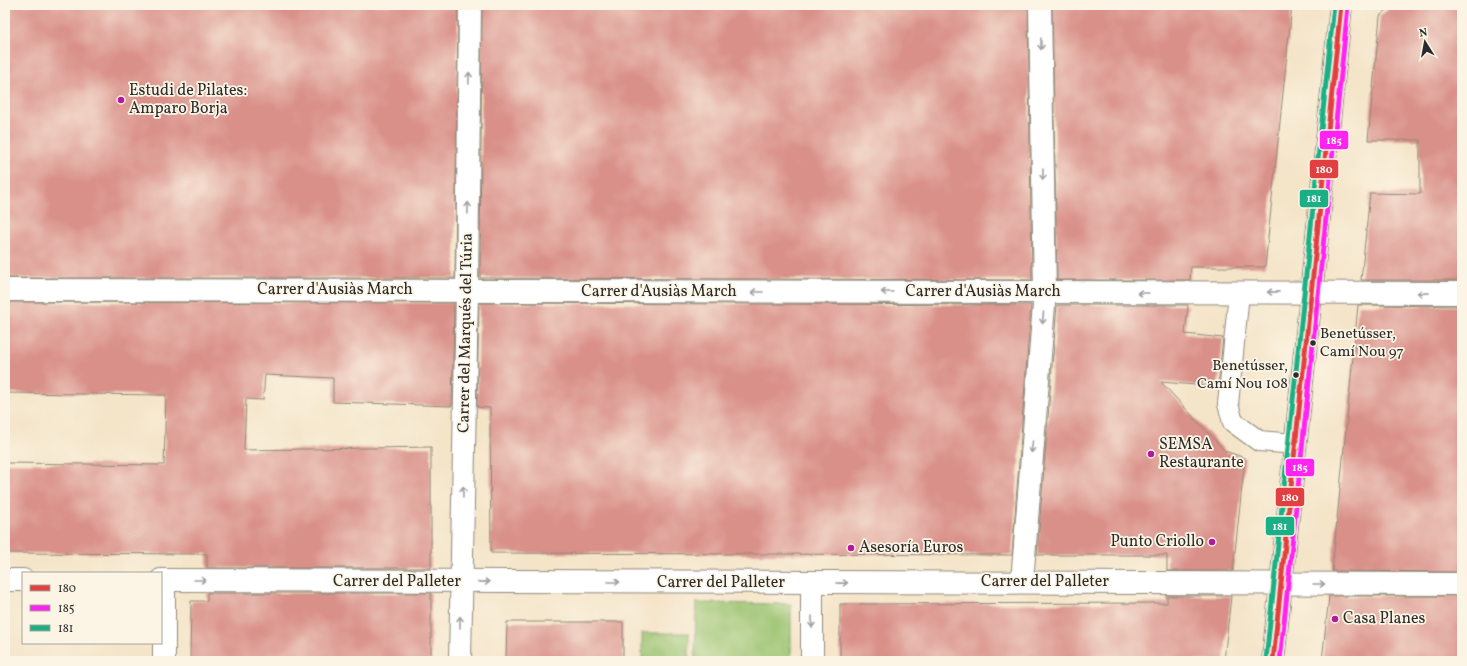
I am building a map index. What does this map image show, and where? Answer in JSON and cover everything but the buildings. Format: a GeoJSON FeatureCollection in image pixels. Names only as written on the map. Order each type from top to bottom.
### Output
{"type":"FeatureCollection","features":[{"type":"Feature","properties":{"kind":"street","name":"Carrer del Marqués del Túria"},"geometry":{"type":"LineString","coordinates":[[460,661],[460,582],[467,291],[470,5]]}},
{"type":"Feature","properties":{"kind":"street"},"geometry":{"type":"LineString","coordinates":[[1022,582],[1045,292],[1040,5]]}},
{"type":"Feature","properties":{"kind":"street"},"geometry":{"type":"LineString","coordinates":[[1273,661],[1341,5]]}},
{"type":"Feature","properties":{"kind":"street","name":"Carrer d'Ausiàs March"},"geometry":{"type":"LineString","coordinates":[[5,290],[1462,293]]}},
{"type":"Feature","properties":{"kind":"street"},"geometry":{"type":"LineString","coordinates":[[5,580],[22,580]]}},
{"type":"Feature","properties":{"kind":"street"},"geometry":{"type":"LineString","coordinates":[[163,580],[164,661]]}},
{"type":"Feature","properties":{"kind":"street","name":"Carrer del Palleter"},"geometry":{"type":"LineString","coordinates":[[163,580],[1462,584]]}},
{"type":"Feature","properties":{"kind":"street"},"geometry":{"type":"LineString","coordinates":[[812,583],[812,661]]}},
{"type":"Feature","properties":{"kind":"lane"},"geometry":{"type":"LineString","coordinates":[[1239,293],[1228,404],[1233,422],[1259,441],[1295,444]]}},
{"type":"Feature","properties":{"kind":"green space"},"geometry":{"type":"Polygon","coordinates":[[[696,603],[791,604],[791,661],[695,661],[696,603]]]}},
{"type":"Feature","properties":{"kind":"green space"},"geometry":{"type":"Polygon","coordinates":[[[642,633],[689,633],[689,661],[642,661],[642,633]]]}},
{"type":"Feature","properties":{"kind":"transit line","name":"181"},"geometry":{"type":"LineString","coordinates":[[1266,660],[1334,5]]}},
{"type":"Feature","properties":{"kind":"transit line","name":"180"},"geometry":{"type":"LineString","coordinates":[[1273,661],[1341,5]]}},
{"type":"Feature","properties":{"kind":"transit line","name":"185"},"geometry":{"type":"LineString","coordinates":[[1280,661],[1348,6]]}},
{"type":"Feature","properties":{"kind":"place","name":"Estudi de Pilates: Amparo Borja"},"geometry":{"type":"Point","coordinates":[121,100]}},
{"type":"Feature","properties":{"kind":"place","name":"Benetússer, Camí Nou 97"},"geometry":{"type":"Point","coordinates":[1313,343]}},
{"type":"Feature","properties":{"kind":"place","name":"Benetússer, Camí Nou 108"},"geometry":{"type":"Point","coordinates":[1296,375]}},
{"type":"Feature","properties":{"kind":"place","name":"SEMSA Restaurante"},"geometry":{"type":"Point","coordinates":[1151,454]}},
{"type":"Feature","properties":{"kind":"place","name":"Punto Criollo"},"geometry":{"type":"Point","coordinates":[1212,542]}},
{"type":"Feature","properties":{"kind":"place","name":"Asesoría Euros"},"geometry":{"type":"Point","coordinates":[851,548]}},
{"type":"Feature","properties":{"kind":"place","name":"Casa Planes"},"geometry":{"type":"Point","coordinates":[1335,619]}}]}
